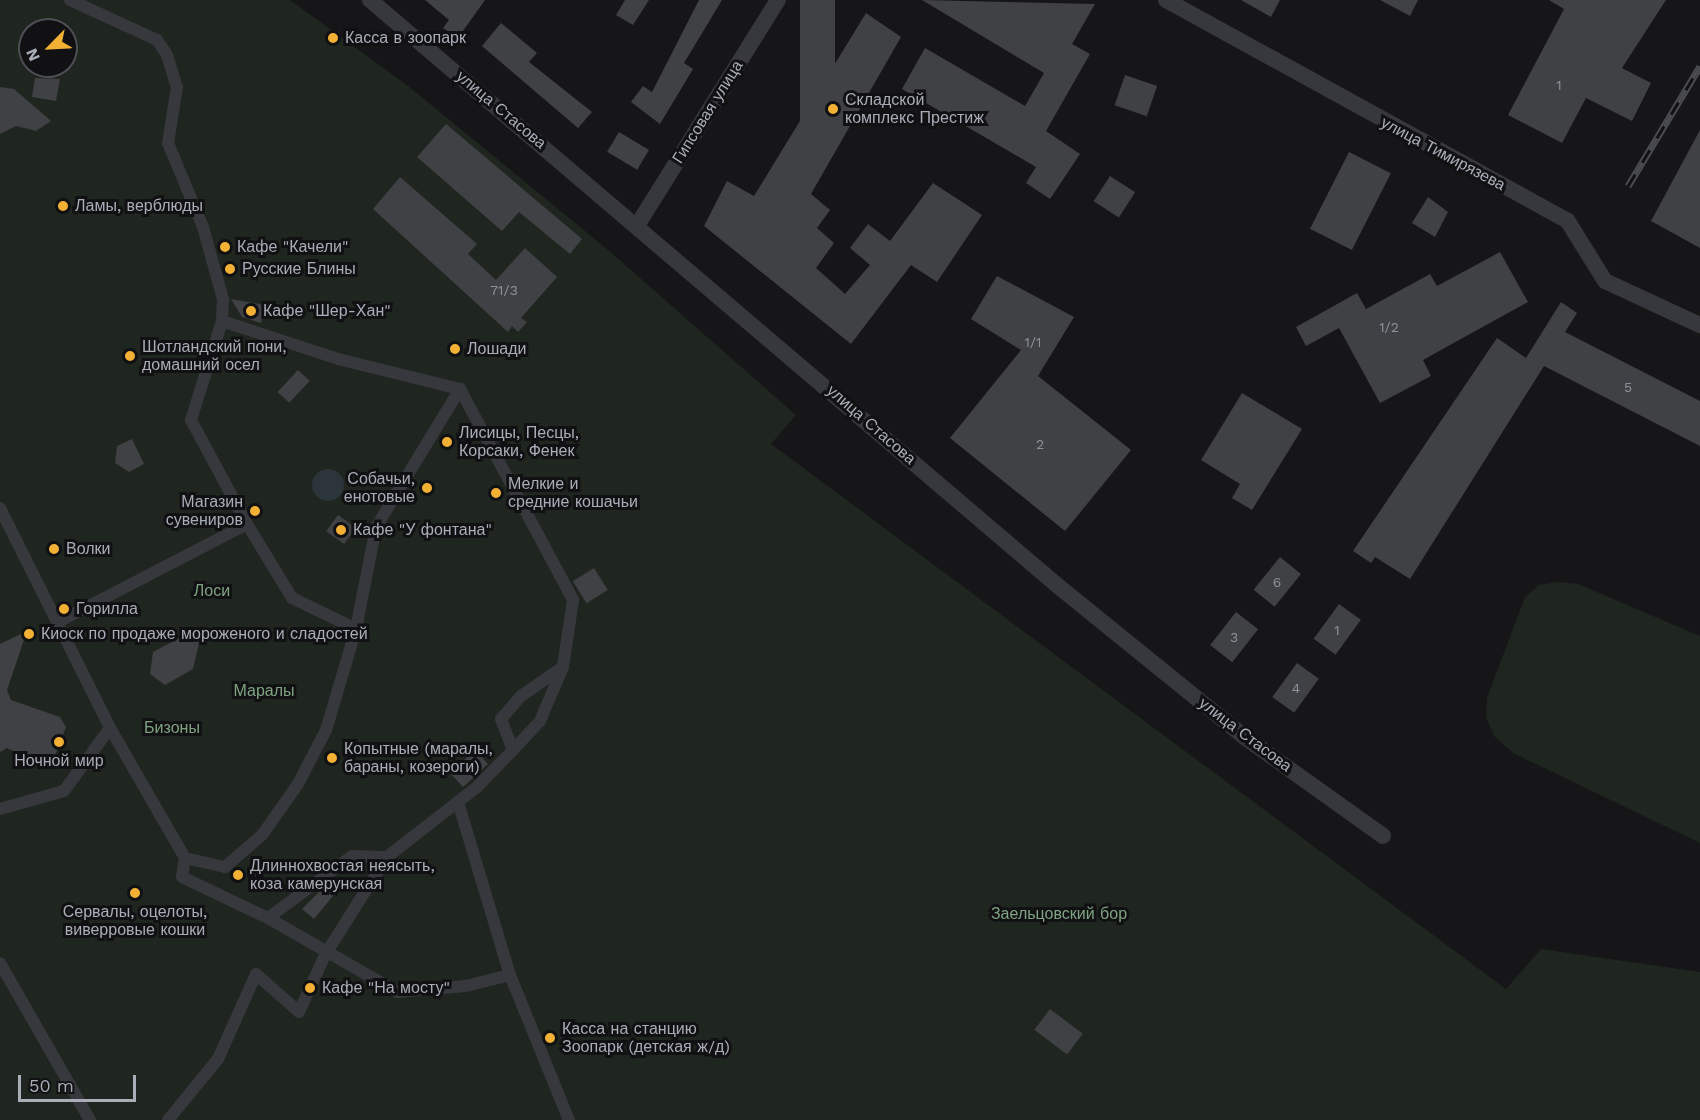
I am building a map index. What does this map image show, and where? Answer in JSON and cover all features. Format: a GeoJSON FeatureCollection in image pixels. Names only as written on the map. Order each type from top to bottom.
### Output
{"type":"FeatureCollection","features":[{"type":"Feature","properties":{"kind":"street"},"geometry":{"type":"LineString","coordinates":[[70,0],[158,40],[167,55],[177,87],[168,143],[203,227],[219,281],[222,321],[191,420],[247,524],[292,598],[356,628]]}},
{"type":"Feature","properties":{"kind":"street","name":"улица Стасова"},"geometry":{"type":"LineString","coordinates":[[370,0],[638,224],[1058,586],[1243,736],[1383,836]]}},
{"type":"Feature","properties":{"kind":"street","name":"Гипсовая улица"},"geometry":{"type":"LineString","coordinates":[[638,224],[778,0]]}},
{"type":"Feature","properties":{"kind":"street","name":"улица Тимирязева"},"geometry":{"type":"LineString","coordinates":[[1166,0],[1567,220],[1605,281],[1700,325]]}},
{"type":"Feature","properties":{"kind":"street"},"geometry":{"type":"LineString","coordinates":[[168,1120],[218,1059],[256,974],[299,1012],[325,955],[387,857],[458,802],[540,721],[563,667],[573,600],[459,389],[338,359],[222,321]]}},
{"type":"Feature","properties":{"kind":"street"},"geometry":{"type":"LineString","coordinates":[[185,858],[225,867],[262,835],[298,784],[326,730],[356,628],[376,527],[459,389]]}},
{"type":"Feature","properties":{"kind":"street"},"geometry":{"type":"LineString","coordinates":[[0,508],[110,728],[185,858],[182,877],[268,918],[325,955],[398,992],[466,986],[510,975]]}},
{"type":"Feature","properties":{"kind":"street"},"geometry":{"type":"LineString","coordinates":[[58,622],[247,524]]}},
{"type":"Feature","properties":{"kind":"street"},"geometry":{"type":"LineString","coordinates":[[513,750],[501,718],[521,696],[563,667]]}},
{"type":"Feature","properties":{"kind":"street"},"geometry":{"type":"LineString","coordinates":[[0,809],[64,791],[110,728]]}},
{"type":"Feature","properties":{"kind":"street"},"geometry":{"type":"LineString","coordinates":[[458,802],[510,975],[569,1120]]}},
{"type":"Feature","properties":{"kind":"street"},"geometry":{"type":"LineString","coordinates":[[268,918],[352,856],[387,857]]}},
{"type":"Feature","properties":{"kind":"street"},"geometry":{"type":"LineString","coordinates":[[0,963],[90,1120]]}},
{"type":"Feature","properties":{"kind":"green space"},"geometry":{"type":"Polygon","coordinates":[[[0,0],[290,0],[408,86],[607,249],[796,415],[771,444],[1506,989],[1541,949],[1700,972],[1700,1120],[0,1120],[0,0]]]}},
{"type":"Feature","properties":{"kind":"green space"},"geometry":{"type":"Polygon","coordinates":[[[1558,582],[1578,584],[1700,636],[1700,843],[1513,753],[1494,736],[1486,717],[1487,698],[1525,597],[1539,585],[1558,582]]]}},
{"type":"Feature","properties":{"kind":"shaded area"},"geometry":{"type":"Polygon","coordinates":[[[328,469],[340,473],[344,485],[340,497],[328,501],[316,497],[312,485],[316,473],[328,469]]]}},
{"type":"Feature","properties":{"kind":"building"},"geometry":{"type":"Polygon","coordinates":[[[425,0],[485,0],[458,38],[443,28],[449,20],[425,0]]]}},
{"type":"Feature","properties":{"kind":"building"},"geometry":{"type":"Polygon","coordinates":[[[625,0],[649,0],[633,25],[616,15],[625,0]]]}},
{"type":"Feature","properties":{"kind":"building"},"geometry":{"type":"Polygon","coordinates":[[[699,0],[722,0],[684,63],[693,69],[660,124],[631,102],[643,86],[652,92],[699,0]]]}},
{"type":"Feature","properties":{"kind":"building"},"geometry":{"type":"Polygon","coordinates":[[[800,0],[835,0],[835,126],[800,126],[800,0]]]}},
{"type":"Feature","properties":{"kind":"building"},"geometry":{"type":"Polygon","coordinates":[[[922,0],[1095,4],[1072,44],[1090,54],[1046,131],[1080,154],[1050,199],[1026,183],[1036,167],[902,89],[925,48],[1025,106],[1044,73],[922,0]]]}},
{"type":"Feature","properties":{"kind":"building"},"geometry":{"type":"Polygon","coordinates":[[[1241,0],[1280,0],[1271,17],[1241,0]]]}},
{"type":"Feature","properties":{"kind":"building"},"geometry":{"type":"Polygon","coordinates":[[[1380,0],[1418,0],[1410,16],[1380,0]]]}},
{"type":"Feature","properties":{"kind":"building"},"geometry":{"type":"Polygon","coordinates":[[[1549,0],[1666,0],[1622,68],[1651,83],[1632,121],[1586,98],[1562,143],[1508,115],[1564,9],[1549,0]]]}},
{"type":"Feature","properties":{"kind":"building","name":"Складской комплекс Престиж"},"geometry":{"type":"Polygon","coordinates":[[[866,13],[901,37],[811,194],[830,210],[817,228],[834,243],[816,268],[845,294],[870,265],[850,248],[868,224],[890,241],[933,183],[982,215],[937,282],[911,265],[851,344],[704,226],[727,181],[754,196],[866,13]]]}},
{"type":"Feature","properties":{"kind":"building"},"geometry":{"type":"Polygon","coordinates":[[[501,23],[537,53],[529,62],[592,112],[578,128],[482,46],[501,23]]]}},
{"type":"Feature","properties":{"kind":"building"},"geometry":{"type":"Polygon","coordinates":[[[1125,75],[1157,86],[1147,116],[1115,105],[1125,75]]]}},
{"type":"Feature","properties":{"kind":"building"},"geometry":{"type":"Polygon","coordinates":[[[35,78],[60,79],[56,101],[32,97],[35,78]]]}},
{"type":"Feature","properties":{"kind":"building"},"geometry":{"type":"Polygon","coordinates":[[[0,87],[14,89],[51,121],[36,131],[16,126],[0,134],[0,87]]]}},
{"type":"Feature","properties":{"kind":"building"},"geometry":{"type":"Polygon","coordinates":[[[446,124],[582,239],[570,254],[519,212],[502,231],[417,157],[446,124]]]}},
{"type":"Feature","properties":{"kind":"building"},"geometry":{"type":"Polygon","coordinates":[[[1700,130],[1700,248],[1651,221],[1700,130]]]}},
{"type":"Feature","properties":{"kind":"building"},"geometry":{"type":"Polygon","coordinates":[[[619,132],[649,150],[637,170],[607,152],[619,132]]]}},
{"type":"Feature","properties":{"kind":"building"},"geometry":{"type":"Polygon","coordinates":[[[1349,152],[1391,173],[1352,250],[1310,229],[1349,152]]]}},
{"type":"Feature","properties":{"kind":"building"},"geometry":{"type":"Polygon","coordinates":[[[1110,176],[1135,192],[1119,217],[1094,201],[1110,176]]]}},
{"type":"Feature","properties":{"kind":"building"},"geometry":{"type":"Polygon","coordinates":[[[400,177],[477,244],[468,254],[496,280],[525,248],[557,277],[521,318],[527,322],[518,332],[512,326],[508,332],[373,209],[400,177]]]}},
{"type":"Feature","properties":{"kind":"building"},"geometry":{"type":"Polygon","coordinates":[[[1428,197],[1448,212],[1435,237],[1412,223],[1428,197]]]}},
{"type":"Feature","properties":{"kind":"building"},"geometry":{"type":"Polygon","coordinates":[[[1500,252],[1528,302],[1423,360],[1431,376],[1380,403],[1339,328],[1306,346],[1296,327],[1357,293],[1366,309],[1430,274],[1437,286],[1500,252]]]}},
{"type":"Feature","properties":{"kind":"building"},"geometry":{"type":"Polygon","coordinates":[[[997,276],[1074,317],[1038,376],[1131,450],[1065,531],[950,438],[1021,350],[971,319],[997,276]]]}},
{"type":"Feature","properties":{"kind":"building","name":"Кафе \"Шер-Хан\""},"geometry":{"type":"Polygon","coordinates":[[[231,299],[265,305],[261,323],[242,317],[231,299]]]}},
{"type":"Feature","properties":{"kind":"building"},"geometry":{"type":"Polygon","coordinates":[[[1561,302],[1577,313],[1565,332],[1700,401],[1700,446],[1544,366],[1410,579],[1375,557],[1371,563],[1353,551],[1497,338],[1526,358],[1561,302]]]}},
{"type":"Feature","properties":{"kind":"building"},"geometry":{"type":"Polygon","coordinates":[[[298,370],[310,381],[289,403],[278,392],[298,370]]]}},
{"type":"Feature","properties":{"kind":"building"},"geometry":{"type":"Polygon","coordinates":[[[1242,393],[1302,429],[1252,510],[1232,498],[1240,484],[1201,460],[1242,393]]]}},
{"type":"Feature","properties":{"kind":"building"},"geometry":{"type":"Polygon","coordinates":[[[132,439],[144,464],[129,472],[115,463],[117,446],[132,439]]]}},
{"type":"Feature","properties":{"kind":"building","name":"Кафе \"У фонтана\""},"geometry":{"type":"Polygon","coordinates":[[[338,515],[356,528],[344,544],[326,531],[338,515]]]}},
{"type":"Feature","properties":{"kind":"building"},"geometry":{"type":"Polygon","coordinates":[[[1280,557],[1301,574],[1275,607],[1254,590],[1280,557]]]}},
{"type":"Feature","properties":{"kind":"building"},"geometry":{"type":"Polygon","coordinates":[[[594,568],[608,590],[587,603],[573,581],[594,568]]]}},
{"type":"Feature","properties":{"kind":"building"},"geometry":{"type":"Polygon","coordinates":[[[1339,604],[1361,620],[1336,655],[1314,639],[1339,604]]]}},
{"type":"Feature","properties":{"kind":"building"},"geometry":{"type":"Polygon","coordinates":[[[1236,612],[1258,629],[1232,662],[1210,645],[1236,612]]]}},
{"type":"Feature","properties":{"kind":"building"},"geometry":{"type":"Polygon","coordinates":[[[27,631],[7,690],[11,700],[60,717],[66,727],[54,758],[43,764],[7,748],[0,752],[0,644],[27,631]]]}},
{"type":"Feature","properties":{"kind":"building"},"geometry":{"type":"Polygon","coordinates":[[[183,636],[200,639],[193,669],[165,685],[150,674],[153,652],[183,636]]]}},
{"type":"Feature","properties":{"kind":"building"},"geometry":{"type":"Polygon","coordinates":[[[1297,663],[1319,679],[1294,713],[1272,697],[1297,663]]]}},
{"type":"Feature","properties":{"kind":"building"},"geometry":{"type":"Polygon","coordinates":[[[475,750],[488,764],[463,787],[450,773],[475,750]]]}},
{"type":"Feature","properties":{"kind":"building"},"geometry":{"type":"Polygon","coordinates":[[[323,888],[333,896],[314,919],[302,909],[323,888]]]}},
{"type":"Feature","properties":{"kind":"building"},"geometry":{"type":"Polygon","coordinates":[[[1050,1009],[1083,1034],[1067,1054],[1034,1030],[1050,1009]]]}},
{"type":"Feature","properties":{"kind":"railway"},"geometry":{"type":"LineString","coordinates":[[1628,186],[1700,66]]}},
{"type":"Feature","properties":{"kind":"place","name":"Касса в зоопарк"},"geometry":{"type":"Point","coordinates":[333,38]}},
{"type":"Feature","properties":{"kind":"place","name":"Складской комплекс Престиж"},"geometry":{"type":"Point","coordinates":[833,109]}},
{"type":"Feature","properties":{"kind":"place","name":"Ламы, верблюды"},"geometry":{"type":"Point","coordinates":[63,206]}},
{"type":"Feature","properties":{"kind":"place","name":"Кафе \"Качели\""},"geometry":{"type":"Point","coordinates":[225,247]}},
{"type":"Feature","properties":{"kind":"place","name":"Русские Блины"},"geometry":{"type":"Point","coordinates":[230,269]}},
{"type":"Feature","properties":{"kind":"place","name":"Кафе \"Шер-Хан\""},"geometry":{"type":"Point","coordinates":[251,311]}},
{"type":"Feature","properties":{"kind":"place","name":"Лошади"},"geometry":{"type":"Point","coordinates":[455,349]}},
{"type":"Feature","properties":{"kind":"place","name":"Шотландский пони, домашний осел"},"geometry":{"type":"Point","coordinates":[130,356]}},
{"type":"Feature","properties":{"kind":"place","name":"Лисицы, Песцы, Корсаки, Фенек"},"geometry":{"type":"Point","coordinates":[447,442]}},
{"type":"Feature","properties":{"kind":"place","name":"Собачьи, енотовые"},"geometry":{"type":"Point","coordinates":[427,488]}},
{"type":"Feature","properties":{"kind":"place","name":"Мелкие и средние кошачьи"},"geometry":{"type":"Point","coordinates":[496,493]}},
{"type":"Feature","properties":{"kind":"place","name":"Магазин сувениров"},"geometry":{"type":"Point","coordinates":[255,511]}},
{"type":"Feature","properties":{"kind":"place","name":"Кафе \"У фонтана\""},"geometry":{"type":"Point","coordinates":[341,530]}},
{"type":"Feature","properties":{"kind":"place","name":"Волки"},"geometry":{"type":"Point","coordinates":[54,549]}},
{"type":"Feature","properties":{"kind":"place","name":"Горилла"},"geometry":{"type":"Point","coordinates":[64,609]}},
{"type":"Feature","properties":{"kind":"place","name":"Киоск по продаже мороженого и сладостей"},"geometry":{"type":"Point","coordinates":[29,634]}},
{"type":"Feature","properties":{"kind":"place","name":"Ночной мир"},"geometry":{"type":"Point","coordinates":[59,742]}},
{"type":"Feature","properties":{"kind":"place","name":"Копытные (маралы, бараны, козероги)"},"geometry":{"type":"Point","coordinates":[332,758]}},
{"type":"Feature","properties":{"kind":"place","name":"Длиннохвостая неясыть, коза камерунская"},"geometry":{"type":"Point","coordinates":[238,875]}},
{"type":"Feature","properties":{"kind":"place","name":"Сервалы, оцелоты, виверровые кошки"},"geometry":{"type":"Point","coordinates":[135,893]}},
{"type":"Feature","properties":{"kind":"place","name":"Кафе \"На мосту\""},"geometry":{"type":"Point","coordinates":[310,988]}},
{"type":"Feature","properties":{"kind":"place","name":"Касса на станцию Зоопарк (детская ж/д)"},"geometry":{"type":"Point","coordinates":[550,1038]}},
{"type":"Feature","properties":{"kind":"park label","name":"Лоси"},"geometry":{"type":"Point","coordinates":[212,591]}},
{"type":"Feature","properties":{"kind":"park label","name":"Маралы"},"geometry":{"type":"Point","coordinates":[264,691]}},
{"type":"Feature","properties":{"kind":"park label","name":"Бизоны"},"geometry":{"type":"Point","coordinates":[172,728]}},
{"type":"Feature","properties":{"kind":"park label","name":"Заельцовский бор"},"geometry":{"type":"Point","coordinates":[1059,914]}}]}
